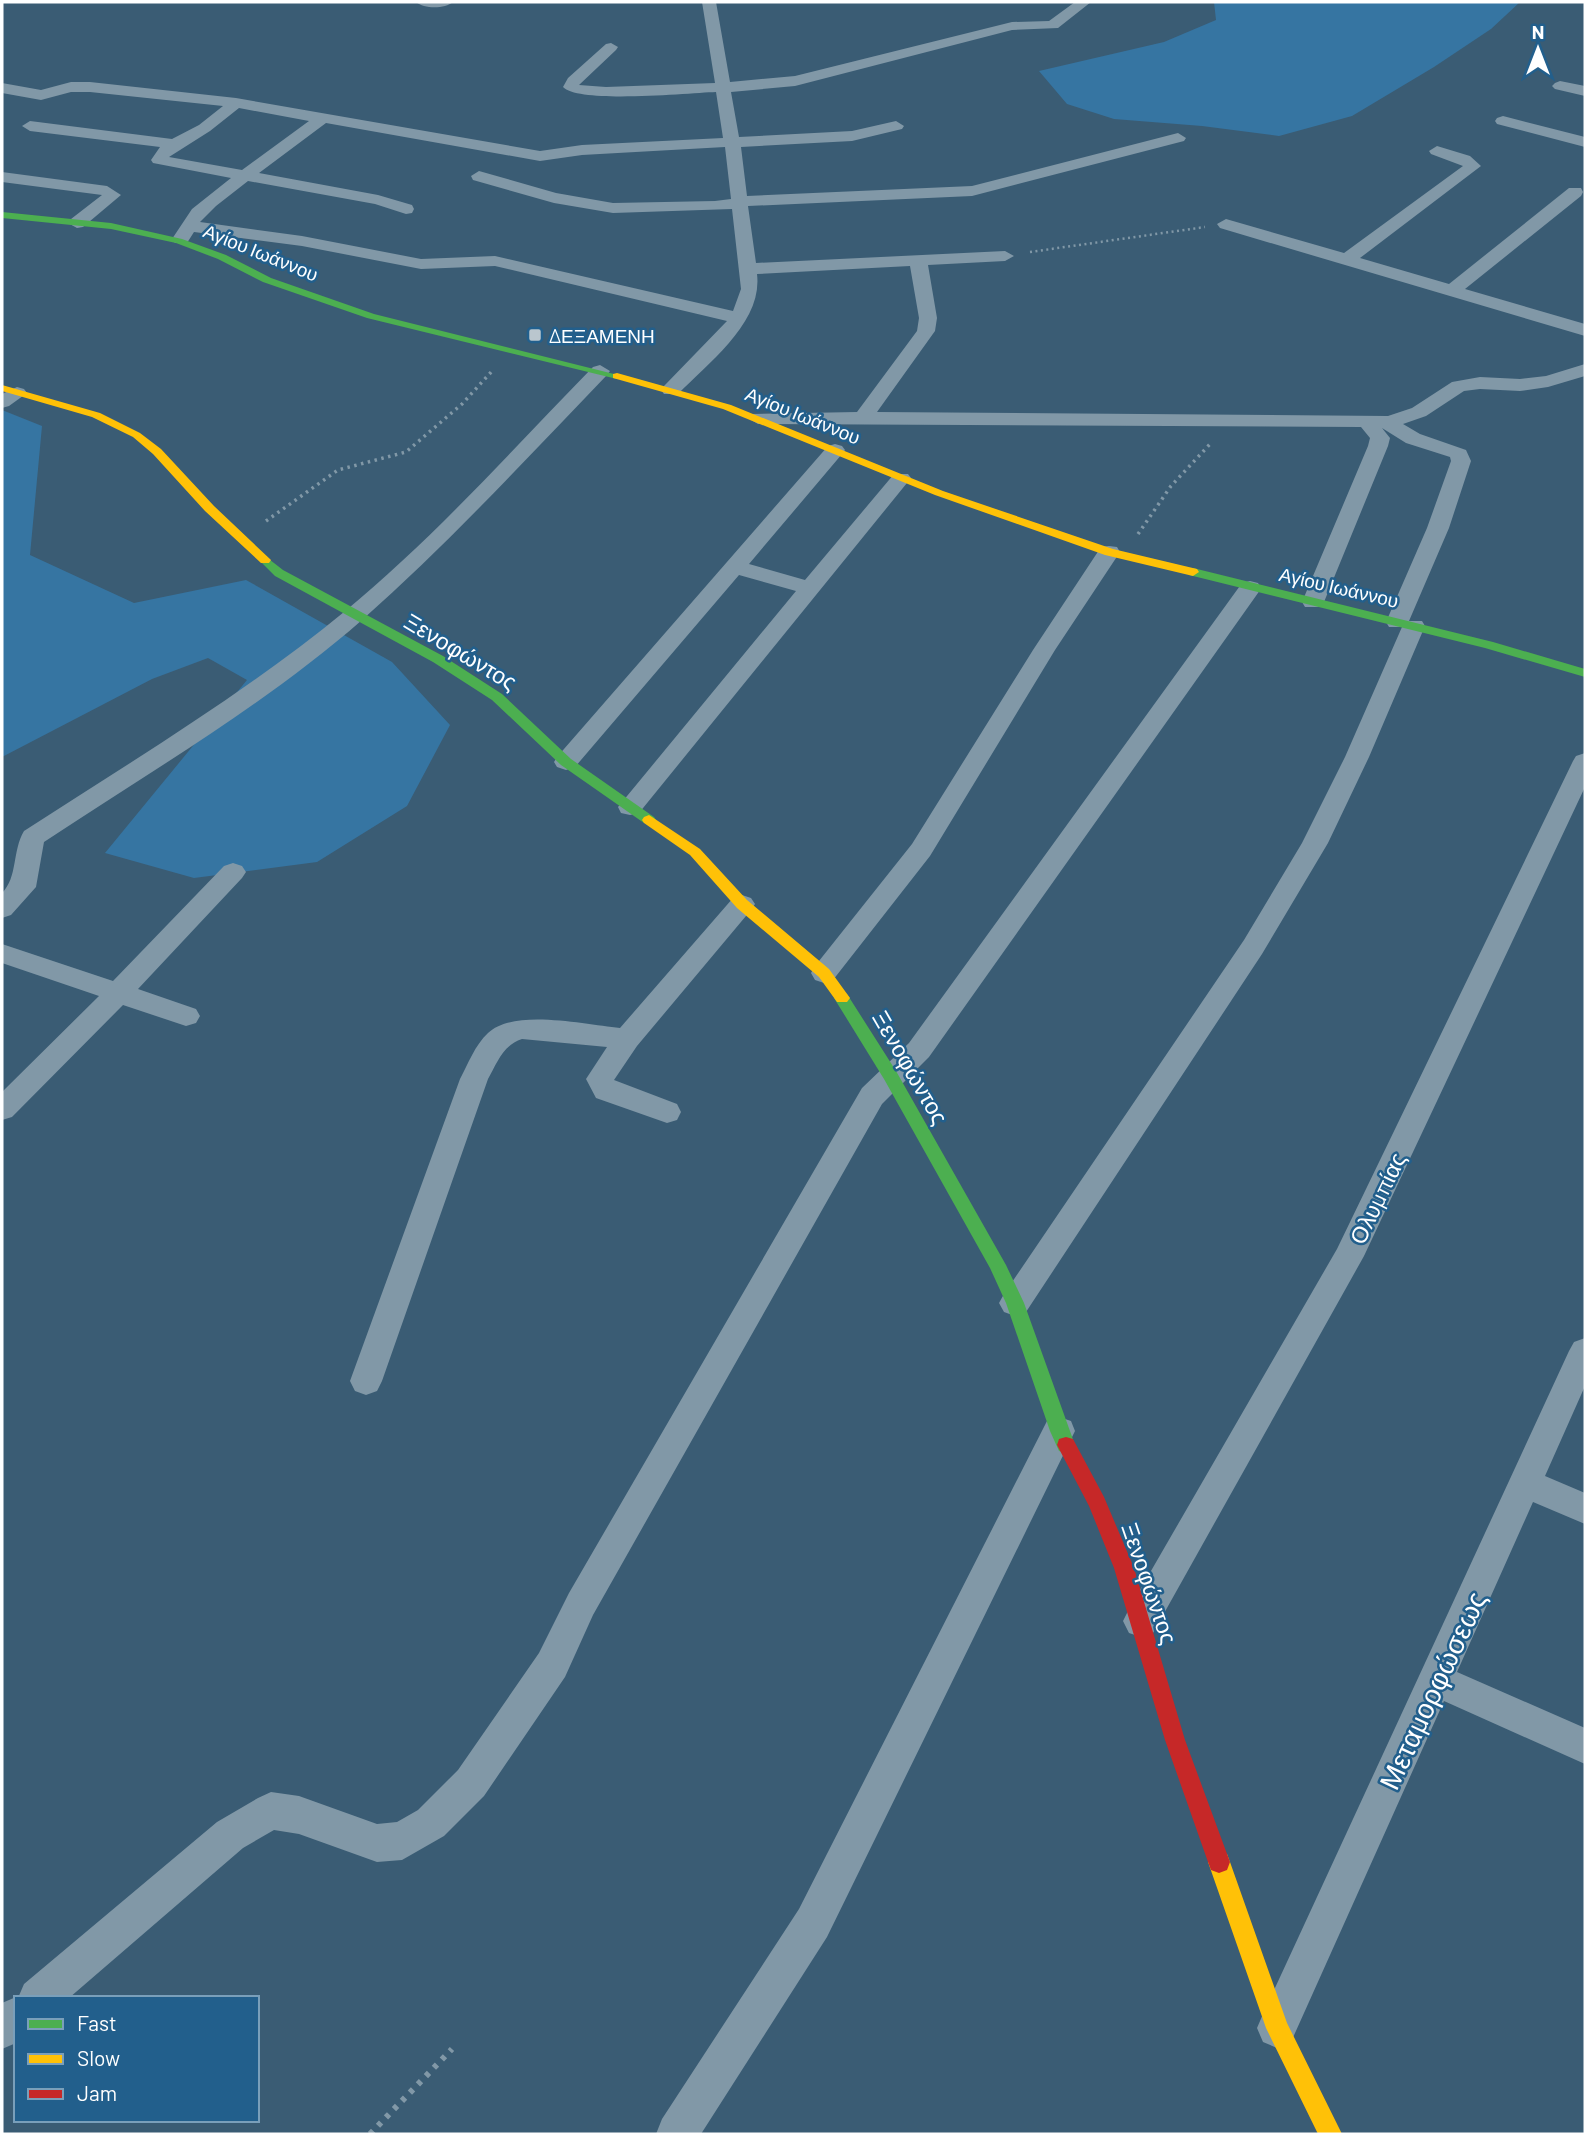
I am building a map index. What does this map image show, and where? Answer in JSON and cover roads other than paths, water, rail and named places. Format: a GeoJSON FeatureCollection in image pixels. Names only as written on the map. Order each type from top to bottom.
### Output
{"type":"FeatureCollection","features":[{"type":"Feature","properties":{"kind":"street"},"geometry":{"type":"LineString","coordinates":[[423,2],[446,2]]}},
{"type":"Feature","properties":{"kind":"street"},"geometry":{"type":"LineString","coordinates":[[671,390],[740,318],[750,289],[732,142],[709,2]]}},
{"type":"Feature","properties":{"kind":"street"},"geometry":{"type":"LineString","coordinates":[[611,47],[573,81],[571,87],[579,91],[606,92],[795,81],[1012,26],[1053,26],[1084,2]]}},
{"type":"Feature","properties":{"kind":"street"},"geometry":{"type":"LineString","coordinates":[[1560,86],[1585,91]]}},
{"type":"Feature","properties":{"kind":"street"},"geometry":{"type":"LineString","coordinates":[[2,88],[41,95],[90,87],[236,103],[540,156],[582,150],[852,136],[896,126]]}},
{"type":"Feature","properties":{"kind":"street"},"geometry":{"type":"LineString","coordinates":[[236,103],[201,131],[174,144],[159,160],[378,200],[406,209]]}},
{"type":"Feature","properties":{"kind":"street"},"geometry":{"type":"LineString","coordinates":[[183,234],[204,208],[323,118]]}},
{"type":"Feature","properties":{"kind":"street"},"geometry":{"type":"LineString","coordinates":[[1503,121],[1585,142]]}},
{"type":"Feature","properties":{"kind":"street"},"geometry":{"type":"LineString","coordinates":[[30,126],[174,144]]}},
{"type":"Feature","properties":{"kind":"street"},"geometry":{"type":"LineString","coordinates":[[479,176],[554,198],[613,208],[972,191],[1178,138]]}},
{"type":"Feature","properties":{"kind":"street"},"geometry":{"type":"LineString","coordinates":[[1348,259],[1473,166],[1464,159],[1437,151]]}},
{"type":"Feature","properties":{"kind":"street"},"geometry":{"type":"LineString","coordinates":[[2,177],[107,191],[113,195],[77,223]]}},
{"type":"Feature","properties":{"kind":"street"},"geometry":{"type":"LineString","coordinates":[[1451,291],[1575,192]]}},
{"type":"Feature","properties":{"kind":"street","name":"Αγίου Ιωάννου"},"geometry":{"type":"LineString","coordinates":[[2,215],[183,234],[267,280],[371,316],[671,390],[758,418],[901,478],[1117,554],[1406,624],[1585,673]]}},
{"type":"Feature","properties":{"kind":"street"},"geometry":{"type":"LineString","coordinates":[[1226,224],[1577,328],[1585,309]]}},
{"type":"Feature","properties":{"kind":"street"},"geometry":{"type":"LineString","coordinates":[[183,234],[302,241],[421,264],[495,261],[740,318]]}},
{"type":"Feature","properties":{"kind":"street"},"geometry":{"type":"LineString","coordinates":[[747,269],[1005,256]]}},
{"type":"Feature","properties":{"kind":"street"},"geometry":{"type":"LineString","coordinates":[[862,419],[926,331],[928,318],[918,260]]}},
{"type":"Feature","properties":{"kind":"street"},"geometry":{"type":"LineString","coordinates":[[758,418],[1390,422],[1419,412],[1459,386],[1480,383],[1520,385],[1548,381],[1585,370]]}},
{"type":"Feature","properties":{"kind":"street"},"geometry":{"type":"LineString","coordinates":[[2,909],[23,887],[33,837],[223,713],[292,664],[353,615],[430,545],[600,371]]}},
{"type":"Feature","properties":{"kind":"street","name":"Ξενοφώντος"},"geometry":{"type":"LineString","coordinates":[[7,394],[90,414],[122,426],[142,438],[181,475],[203,502],[279,573],[474,680],[512,709],[566,762],[695,852],[742,904],[824,973],[852,1011],[890,1075],[997,1265],[1015,1303],[1059,1432],[1097,1503],[1124,1568],[1175,1740],[1277,2028],[1330,2134]]}},
{"type":"Feature","properties":{"kind":"street"},"geometry":{"type":"LineString","coordinates":[[1015,1303],[1254,947],[1315,843],[1357,757],[1406,624],[1461,461],[1459,454],[1450,448],[1413,440],[1398,433],[1390,422]]}},
{"type":"Feature","properties":{"kind":"street"},"geometry":{"type":"LineString","coordinates":[[1313,602],[1378,446],[1380,438],[1368,423]]}},
{"type":"Feature","properties":{"kind":"street"},"geometry":{"type":"LineString","coordinates":[[566,762],[835,450]]}},
{"type":"Feature","properties":{"kind":"street"},"geometry":{"type":"LineString","coordinates":[[630,807],[901,478]]}},
{"type":"Feature","properties":{"kind":"street"},"geometry":{"type":"LineString","coordinates":[[824,973],[920,850],[1044,650],[1117,554]]}},
{"type":"Feature","properties":{"kind":"street"},"geometry":{"type":"LineString","coordinates":[[736,567],[810,588]]}},
{"type":"Feature","properties":{"kind":"street"},"geometry":{"type":"LineString","coordinates":[[40,1996],[230,1835],[271,1811],[299,1815],[377,1843],[402,1841],[431,1823],[471,1783],[552,1665],[581,1604],[872,1096],[890,1075],[919,1049],[1250,588]]}},
{"type":"Feature","properties":{"kind":"street","name":"Ολυμπίας"},"geometry":{"type":"LineString","coordinates":[[1141,1621],[1349,1256],[1585,761]]}},
{"type":"Feature","properties":{"kind":"street"},"geometry":{"type":"LineString","coordinates":[[2,1109],[63,1051],[117,991],[233,872]]}},
{"type":"Feature","properties":{"kind":"street"},"geometry":{"type":"LineString","coordinates":[[667,1112],[606,1090],[600,1079],[627,1039],[742,904]]}},
{"type":"Feature","properties":{"kind":"street"},"geometry":{"type":"LineString","coordinates":[[2,953],[186,1016]]}},
{"type":"Feature","properties":{"kind":"street"},"geometry":{"type":"LineString","coordinates":[[366,1381],[474,1079],[496,1040],[507,1031],[522,1029],[627,1039]]}},
{"type":"Feature","properties":{"kind":"street","name":"Μεταμορφώσεως"},"geometry":{"type":"LineString","coordinates":[[1277,2028],[1527,1484],[1585,1350]]}},
{"type":"Feature","properties":{"kind":"street"},"geometry":{"type":"LineString","coordinates":[[677,2134],[813,1923],[1059,1432]]}},
{"type":"Feature","properties":{"kind":"street"},"geometry":{"type":"LineString","coordinates":[[1527,1484],[1585,1509]]}},
{"type":"Feature","properties":{"kind":"street"},"geometry":{"type":"LineString","coordinates":[[1436,1680],[1585,1746]]}},
{"type":"Feature","properties":{"kind":"place","name":"ΔΕΞΑΜΕΝΗ"},"geometry":{"type":"Point","coordinates":[535,335]}}]}
